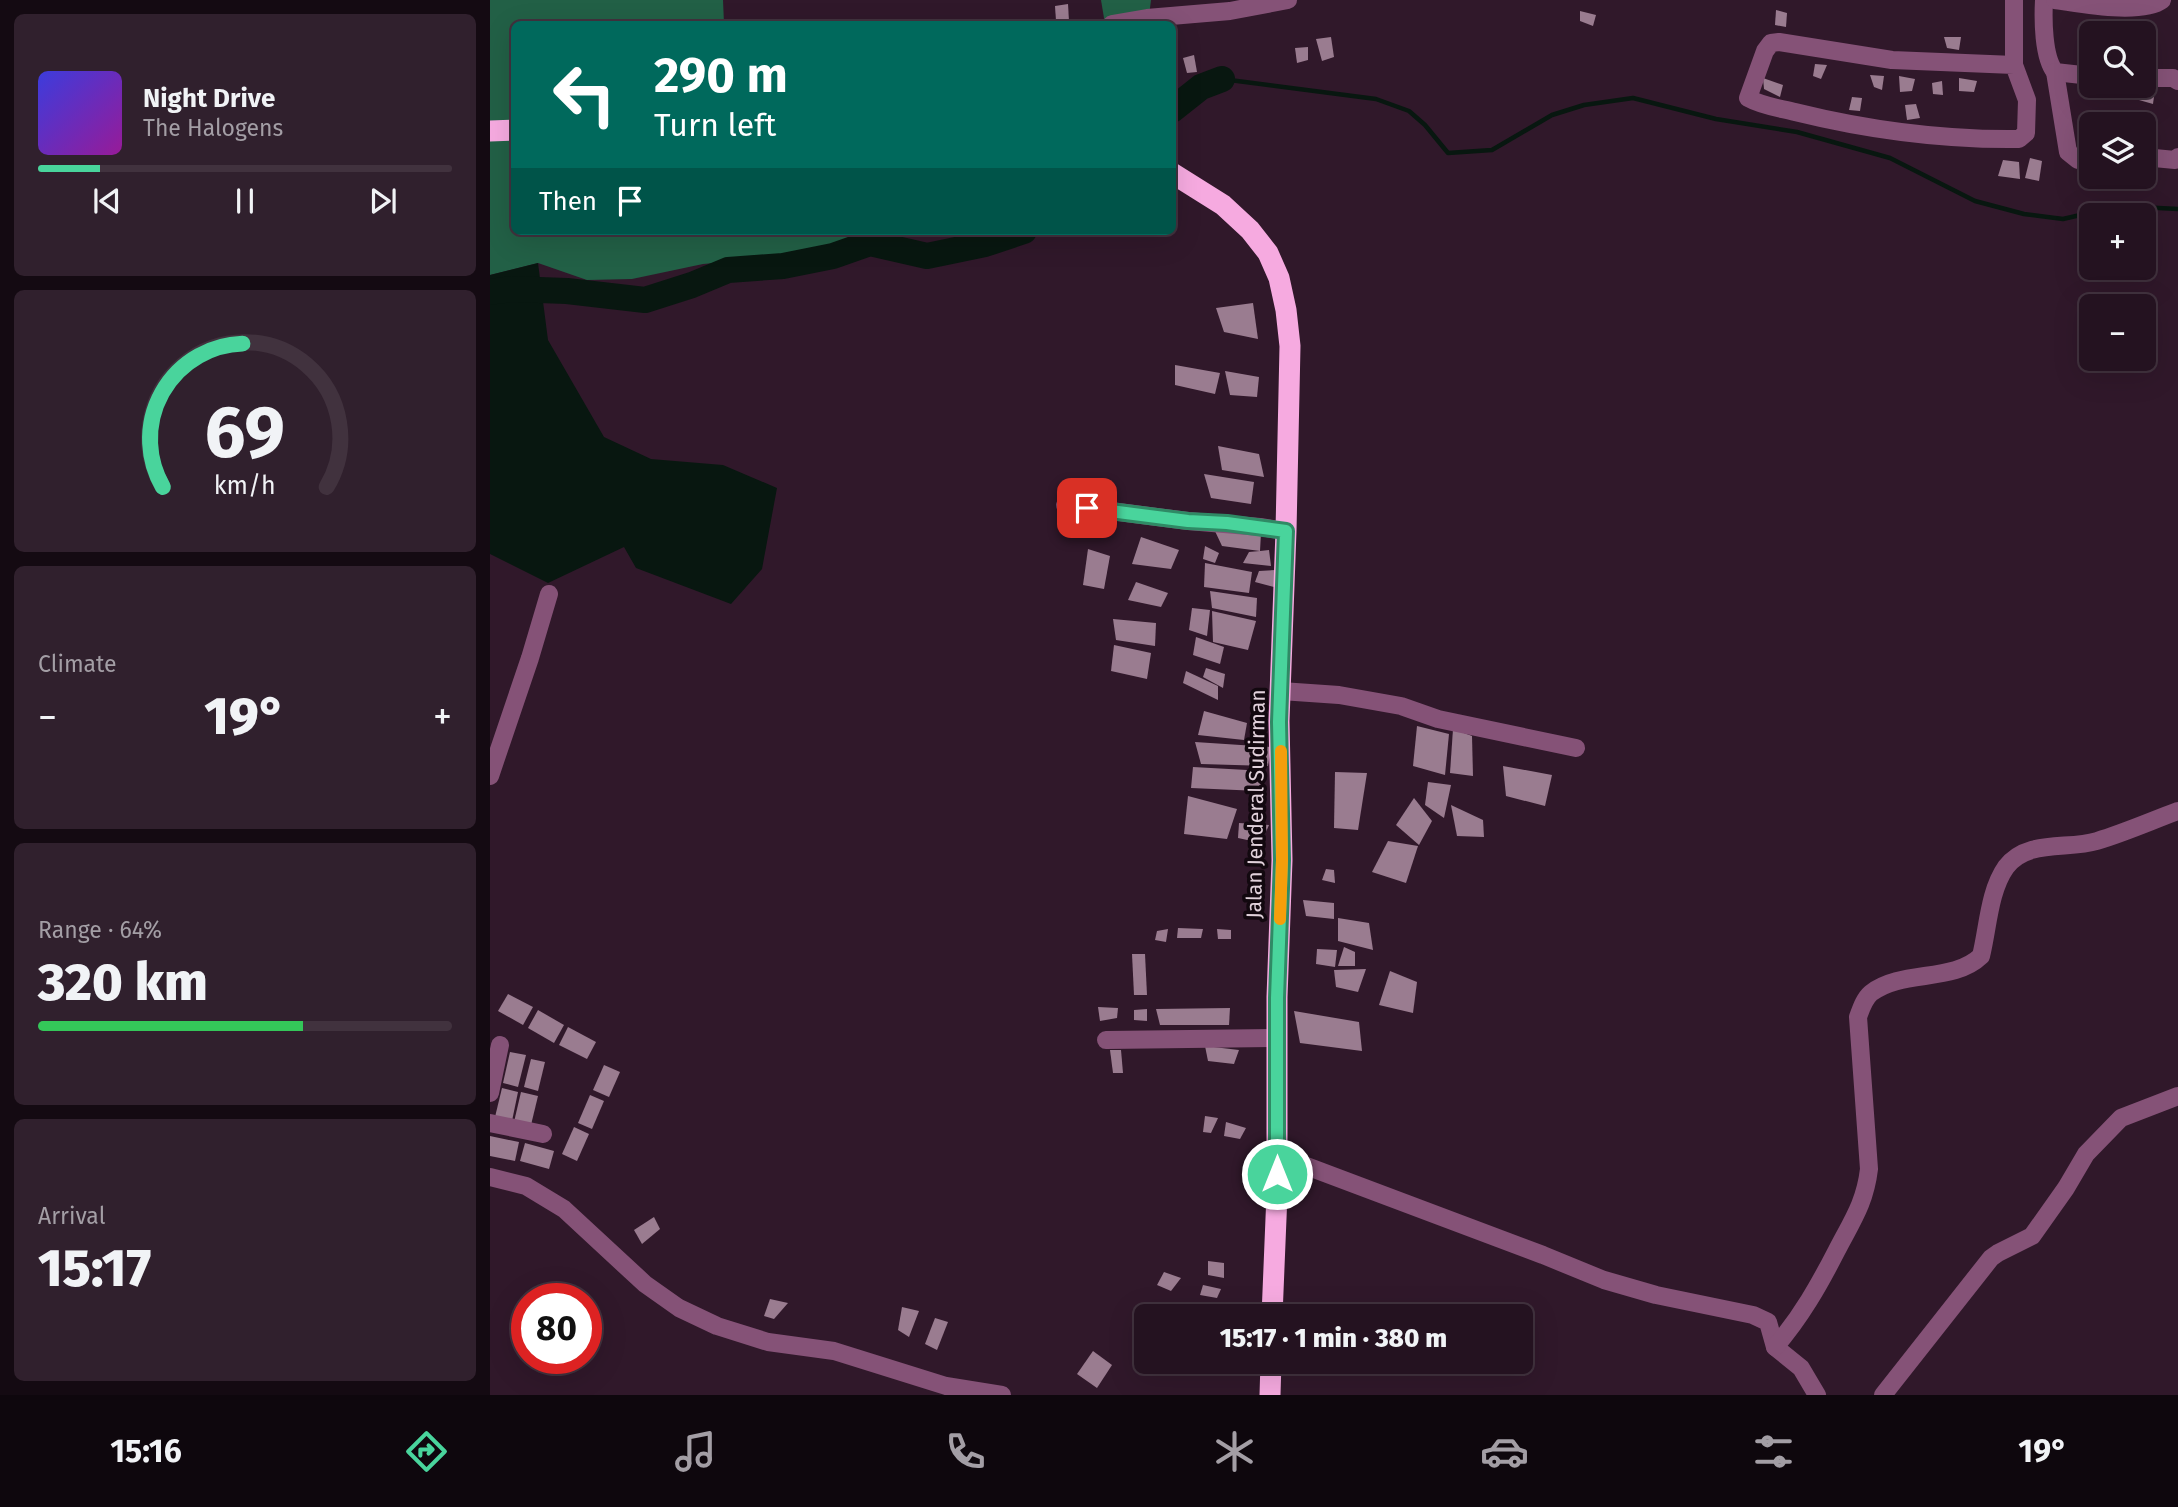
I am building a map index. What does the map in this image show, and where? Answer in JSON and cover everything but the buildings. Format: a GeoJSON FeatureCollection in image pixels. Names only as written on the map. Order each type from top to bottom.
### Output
{"type":"FeatureCollection","features":[{"type":"Feature","properties":{"kind":"highway"},"geometry":{"type":"LineString","coordinates":[[490,131],[511,130]]}},
{"type":"Feature","properties":{"kind":"highway","name":"Jalan Jenderal Sudirman"},"geometry":{"type":"LineString","coordinates":[[1176,176],[1223,205],[1250,230],[1268,253],[1279,278],[1290,346],[1279,722],[1282,860],[1272,1304]]}},
{"type":"Feature","properties":{"kind":"highway"},"geometry":{"type":"LineString","coordinates":[[1269,1395],[1270,1374]]}},
{"type":"Feature","properties":{"kind":"street"},"geometry":{"type":"LineString","coordinates":[[1130,21],[1230,11],[1288,0]]}},
{"type":"Feature","properties":{"kind":"street"},"geometry":{"type":"LineString","coordinates":[[2014,0],[2014,65],[2027,100],[2026,133],[2020,139],[1947,137],[1893,131],[1801,114],[1756,103],[1748,98],[1765,51],[1771,43],[1779,42],[1892,60],[2014,65]]}},
{"type":"Feature","properties":{"kind":"street"},"geometry":{"type":"LineString","coordinates":[[2044,0],[2046,47],[2055,72],[2068,152],[2079,160]]}},
{"type":"Feature","properties":{"kind":"street"},"geometry":{"type":"LineString","coordinates":[[2055,0],[2092,6],[2143,7],[2162,0]]}},
{"type":"Feature","properties":{"kind":"street"},"geometry":{"type":"LineString","coordinates":[[2055,72],[2079,75]]}},
{"type":"Feature","properties":{"kind":"street"},"geometry":{"type":"LineString","coordinates":[[2156,78],[2174,78],[2178,81]]}},
{"type":"Feature","properties":{"kind":"street"},"geometry":{"type":"LineString","coordinates":[[2156,158],[2175,160],[2178,157]]}},
{"type":"Feature","properties":{"kind":"street"},"geometry":{"type":"LineString","coordinates":[[1065,505],[1286,531]]}},
{"type":"Feature","properties":{"kind":"street"},"geometry":{"type":"LineString","coordinates":[[490,776],[550,594]]}},
{"type":"Feature","properties":{"kind":"street"},"geometry":{"type":"LineString","coordinates":[[1281,691],[1339,695],[1401,706],[1438,719],[1577,748]]}},
{"type":"Feature","properties":{"kind":"street"},"geometry":{"type":"LineString","coordinates":[[1775,1347],[1810,1301],[1866,1191],[1868,1169],[1858,1017],[1871,993],[1895,982],[1954,971],[1981,956],[1996,890],[2006,868],[2019,855],[2043,848],[2094,842],[2178,811]]}},
{"type":"Feature","properties":{"kind":"street"},"geometry":{"type":"LineString","coordinates":[[1106,1040],[1277,1038]]}},
{"type":"Feature","properties":{"kind":"street"},"geometry":{"type":"LineString","coordinates":[[490,1093],[500,1045]]}},
{"type":"Feature","properties":{"kind":"street"},"geometry":{"type":"LineString","coordinates":[[1883,1395],[1991,1258],[2032,1236],[2087,1154],[2121,1118],[2178,1096]]}},
{"type":"Feature","properties":{"kind":"street"},"geometry":{"type":"LineString","coordinates":[[490,1123],[543,1134]]}},
{"type":"Feature","properties":{"kind":"street"},"geometry":{"type":"LineString","coordinates":[[1277,1155],[1604,1280],[1656,1295],[1753,1315],[1768,1322],[1775,1347],[1801,1368],[1817,1395]]}},
{"type":"Feature","properties":{"kind":"street"},"geometry":{"type":"LineString","coordinates":[[490,1177],[526,1186],[565,1209],[645,1284],[679,1308],[718,1326],[768,1342],[834,1351],[946,1386],[1002,1395]]}},
{"type":"Feature","properties":{"kind":"green space"},"geometry":{"type":"Polygon","coordinates":[[[490,0],[723,0],[724,21],[511,21],[511,235],[868,235],[791,256],[703,264],[632,279],[587,280],[538,263],[490,275],[490,0]]]}},
{"type":"Feature","properties":{"kind":"green space"},"geometry":{"type":"Polygon","coordinates":[[[1101,0],[1151,0],[1148,21],[1104,21],[1101,0]]]}},
{"type":"Feature","properties":{"kind":"green space"},"geometry":{"type":"Polygon","coordinates":[[[893,235],[962,235],[911,237],[893,235]]]}},
{"type":"Feature","properties":{"kind":"shaded area"},"geometry":{"type":"Polygon","coordinates":[[[538,263],[548,340],[604,437],[651,459],[723,465],[777,488],[762,569],[731,604],[636,568],[624,547],[548,583],[490,554],[490,275],[538,263]]]}},
{"type":"Feature","properties":{"kind":"waterway"},"geometry":{"type":"LineString","coordinates":[[1222,79],[1376,99],[1409,111],[1425,125],[1448,153],[1492,150],[1552,115],[1584,105],[1633,98],[1716,119],[1797,132],[1890,158],[1975,201],[2024,214],[2063,219],[2119,206],[2178,209]]}},
{"type":"Feature","properties":{"kind":"waterway"},"geometry":{"type":"LineString","coordinates":[[1176,107],[1201,87],[1222,79]]}},
{"type":"Feature","properties":{"kind":"waterway"},"geometry":{"type":"LineString","coordinates":[[490,292],[511,289],[567,291],[645,300],[728,270],[783,266],[833,256],[870,243],[927,256],[985,244],[1012,235]]}},
{"type":"Feature","properties":{"kind":"slow traffic"},"geometry":{"type":"LineString","coordinates":[[1280,919],[1281,751]]}},
{"type":"Feature","properties":{"kind":"route"},"geometry":{"type":"LineString","coordinates":[[1087,508],[1286,531],[1279,722],[1282,860],[1277,998],[1277,1174]]}}]}
